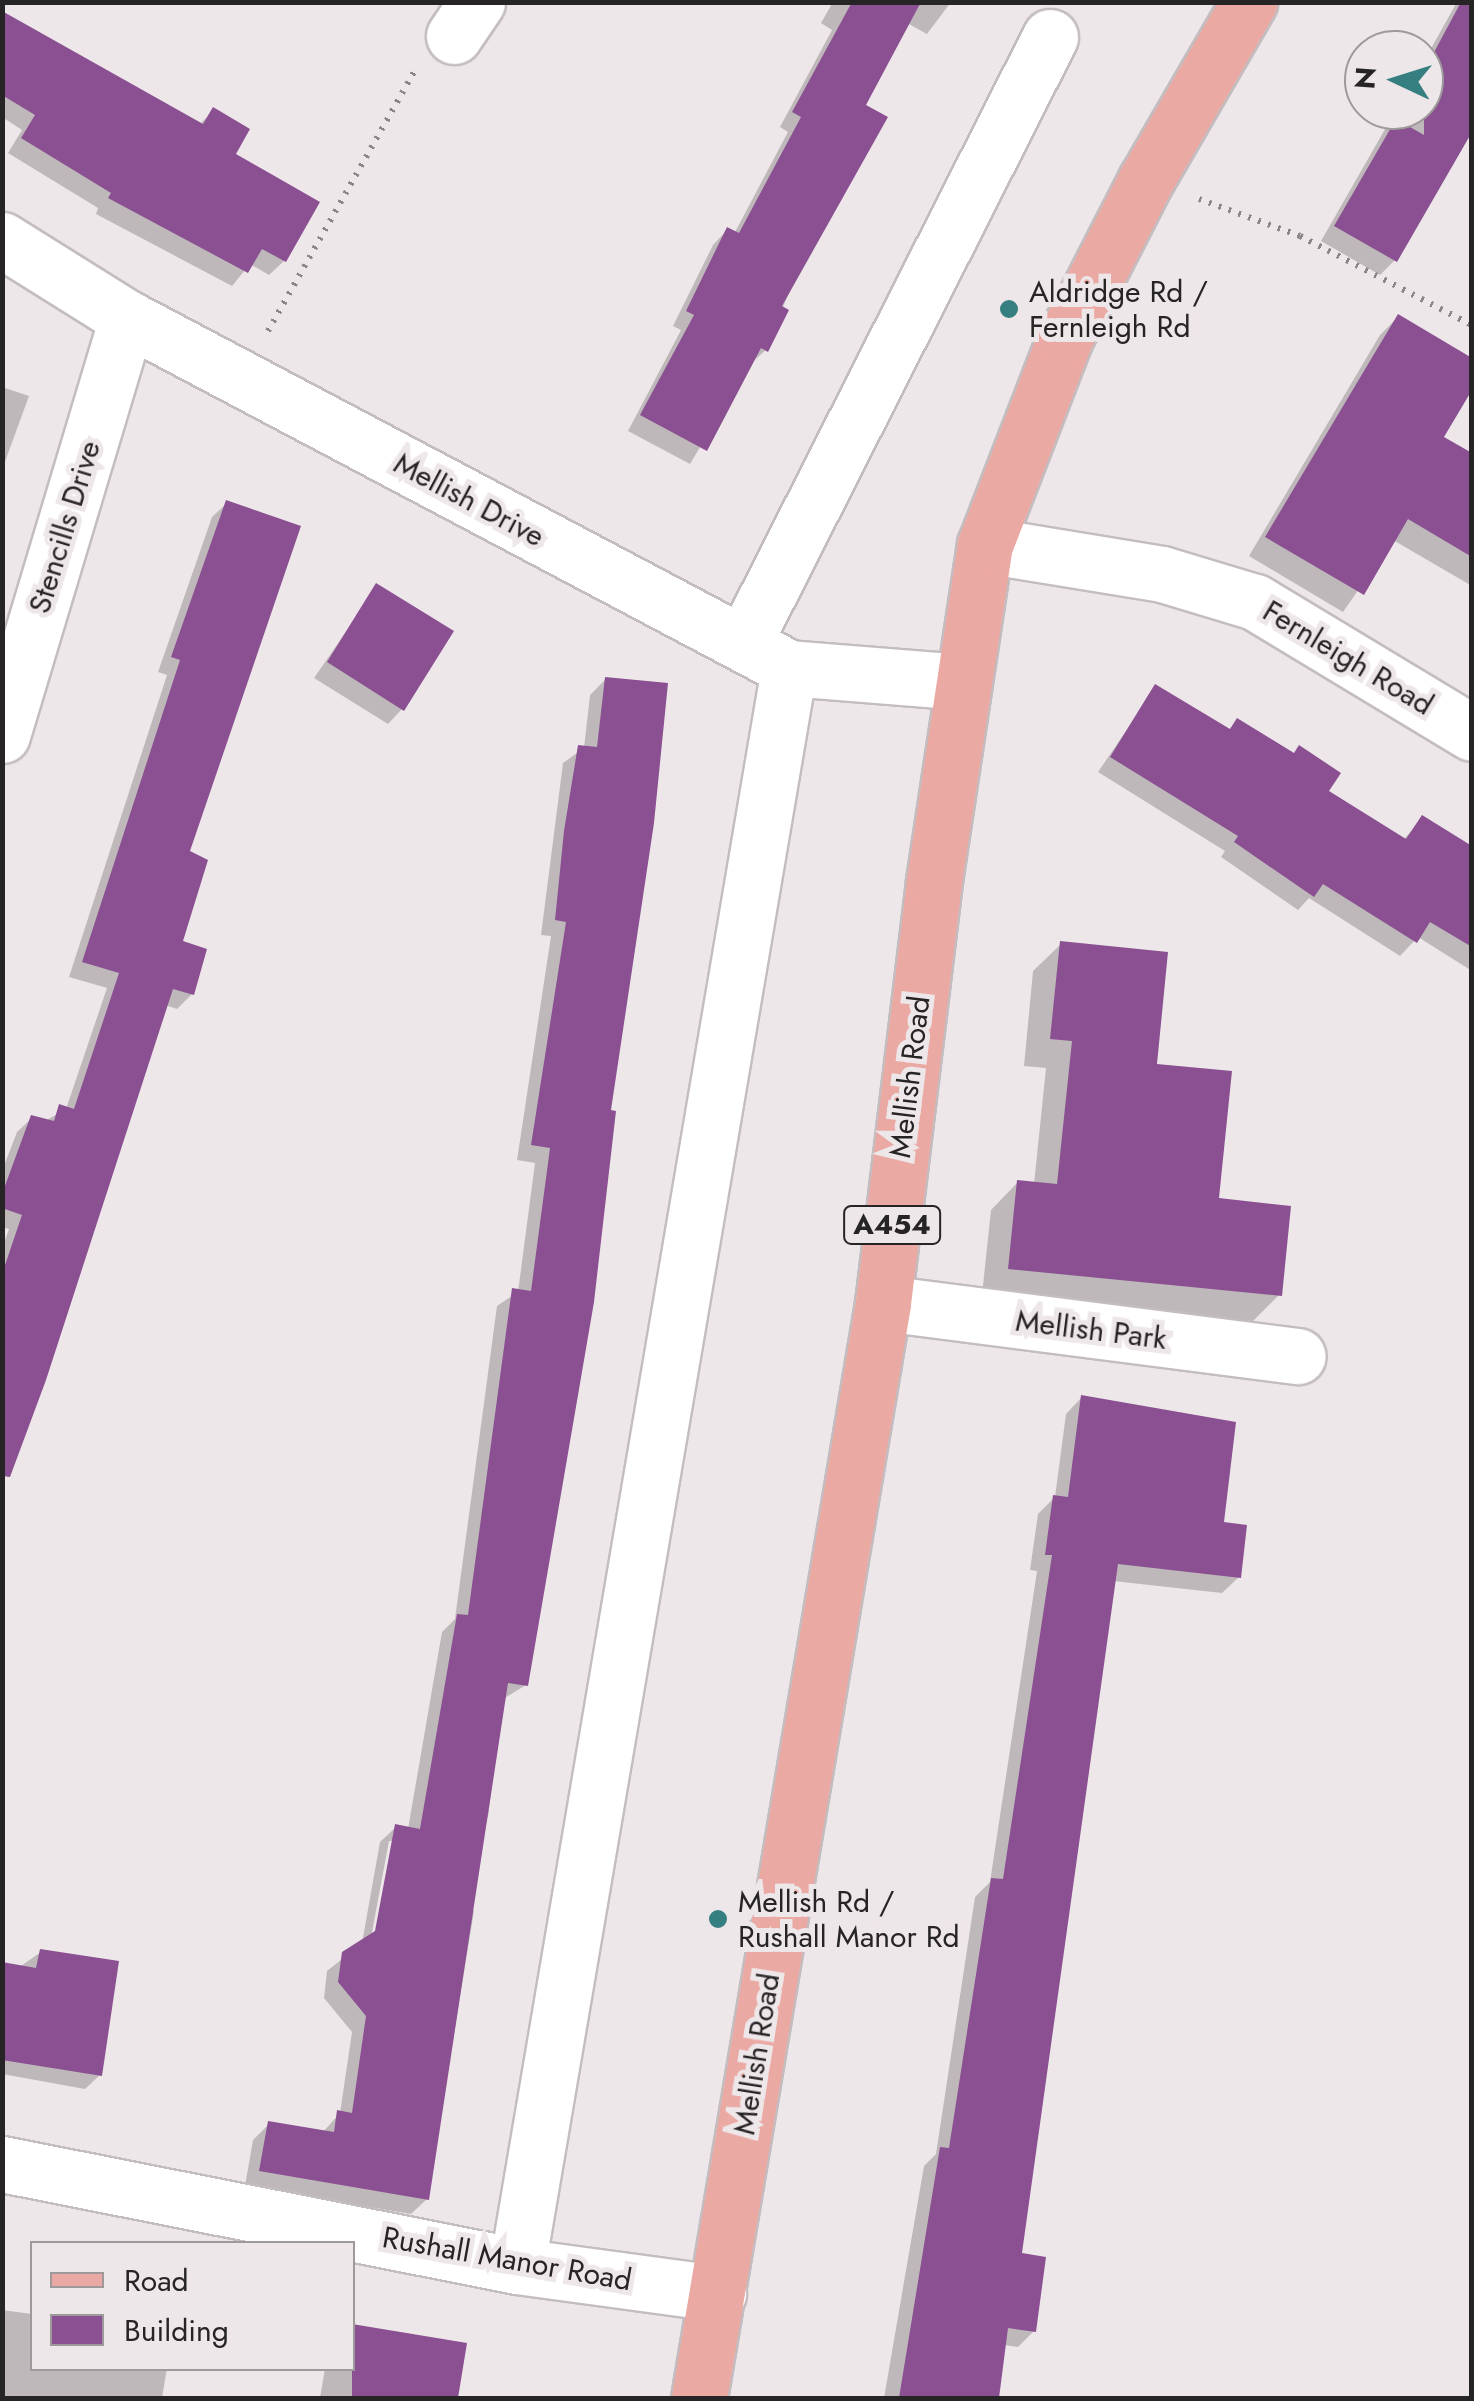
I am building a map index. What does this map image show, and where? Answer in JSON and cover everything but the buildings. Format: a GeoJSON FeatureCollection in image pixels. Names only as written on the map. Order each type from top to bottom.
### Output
{"type":"FeatureCollection","features":[{"type":"Feature","properties":{"kind":"main road","name":"Mellish Road"},"geometry":{"type":"LineString","coordinates":[[700,2398],[883,1304],[962,682],[985,545],[1065,338],[1146,180],[1249,2]]}},
{"type":"Feature","properties":{"kind":"street"},"geometry":{"type":"LineString","coordinates":[[516,2266],[767,655],[1050,37]]}},
{"type":"Feature","properties":{"kind":"street","name":"Mellish Drive"},"geometry":{"type":"LineString","coordinates":[[2,240],[127,318],[767,655],[962,682]]}},
{"type":"Feature","properties":{"kind":"street","name":"Stencills Drive"},"geometry":{"type":"LineString","coordinates":[[2,735],[127,318]]}},
{"type":"Feature","properties":{"kind":"street","name":"Fernleigh Road"},"geometry":{"type":"LineString","coordinates":[[985,545],[1162,574],[1255,602],[1472,733]]}},
{"type":"Feature","properties":{"kind":"street","name":"Mellish Park"},"geometry":{"type":"LineString","coordinates":[[883,1304],[1298,1356]]}},
{"type":"Feature","properties":{"kind":"street","name":"Rushall Manor Road"},"geometry":{"type":"LineString","coordinates":[[2,2164],[516,2266],[718,2292]]}},
{"type":"Feature","properties":{"kind":"path"},"geometry":{"type":"LineString","coordinates":[[241,378],[426,50],[466,19]]}},
{"type":"Feature","properties":{"kind":"path"},"geometry":{"type":"LineString","coordinates":[[1146,180],[1300,236],[1472,325]]}},
{"type":"Feature","properties":{"kind":"place","name":"Aldridge Rd / Fernleigh Rd"},"geometry":{"type":"Point","coordinates":[1009,309]}},
{"type":"Feature","properties":{"kind":"place","name":"Mellish Rd / Rushall Manor Rd"},"geometry":{"type":"Point","coordinates":[718,1919]}}]}
